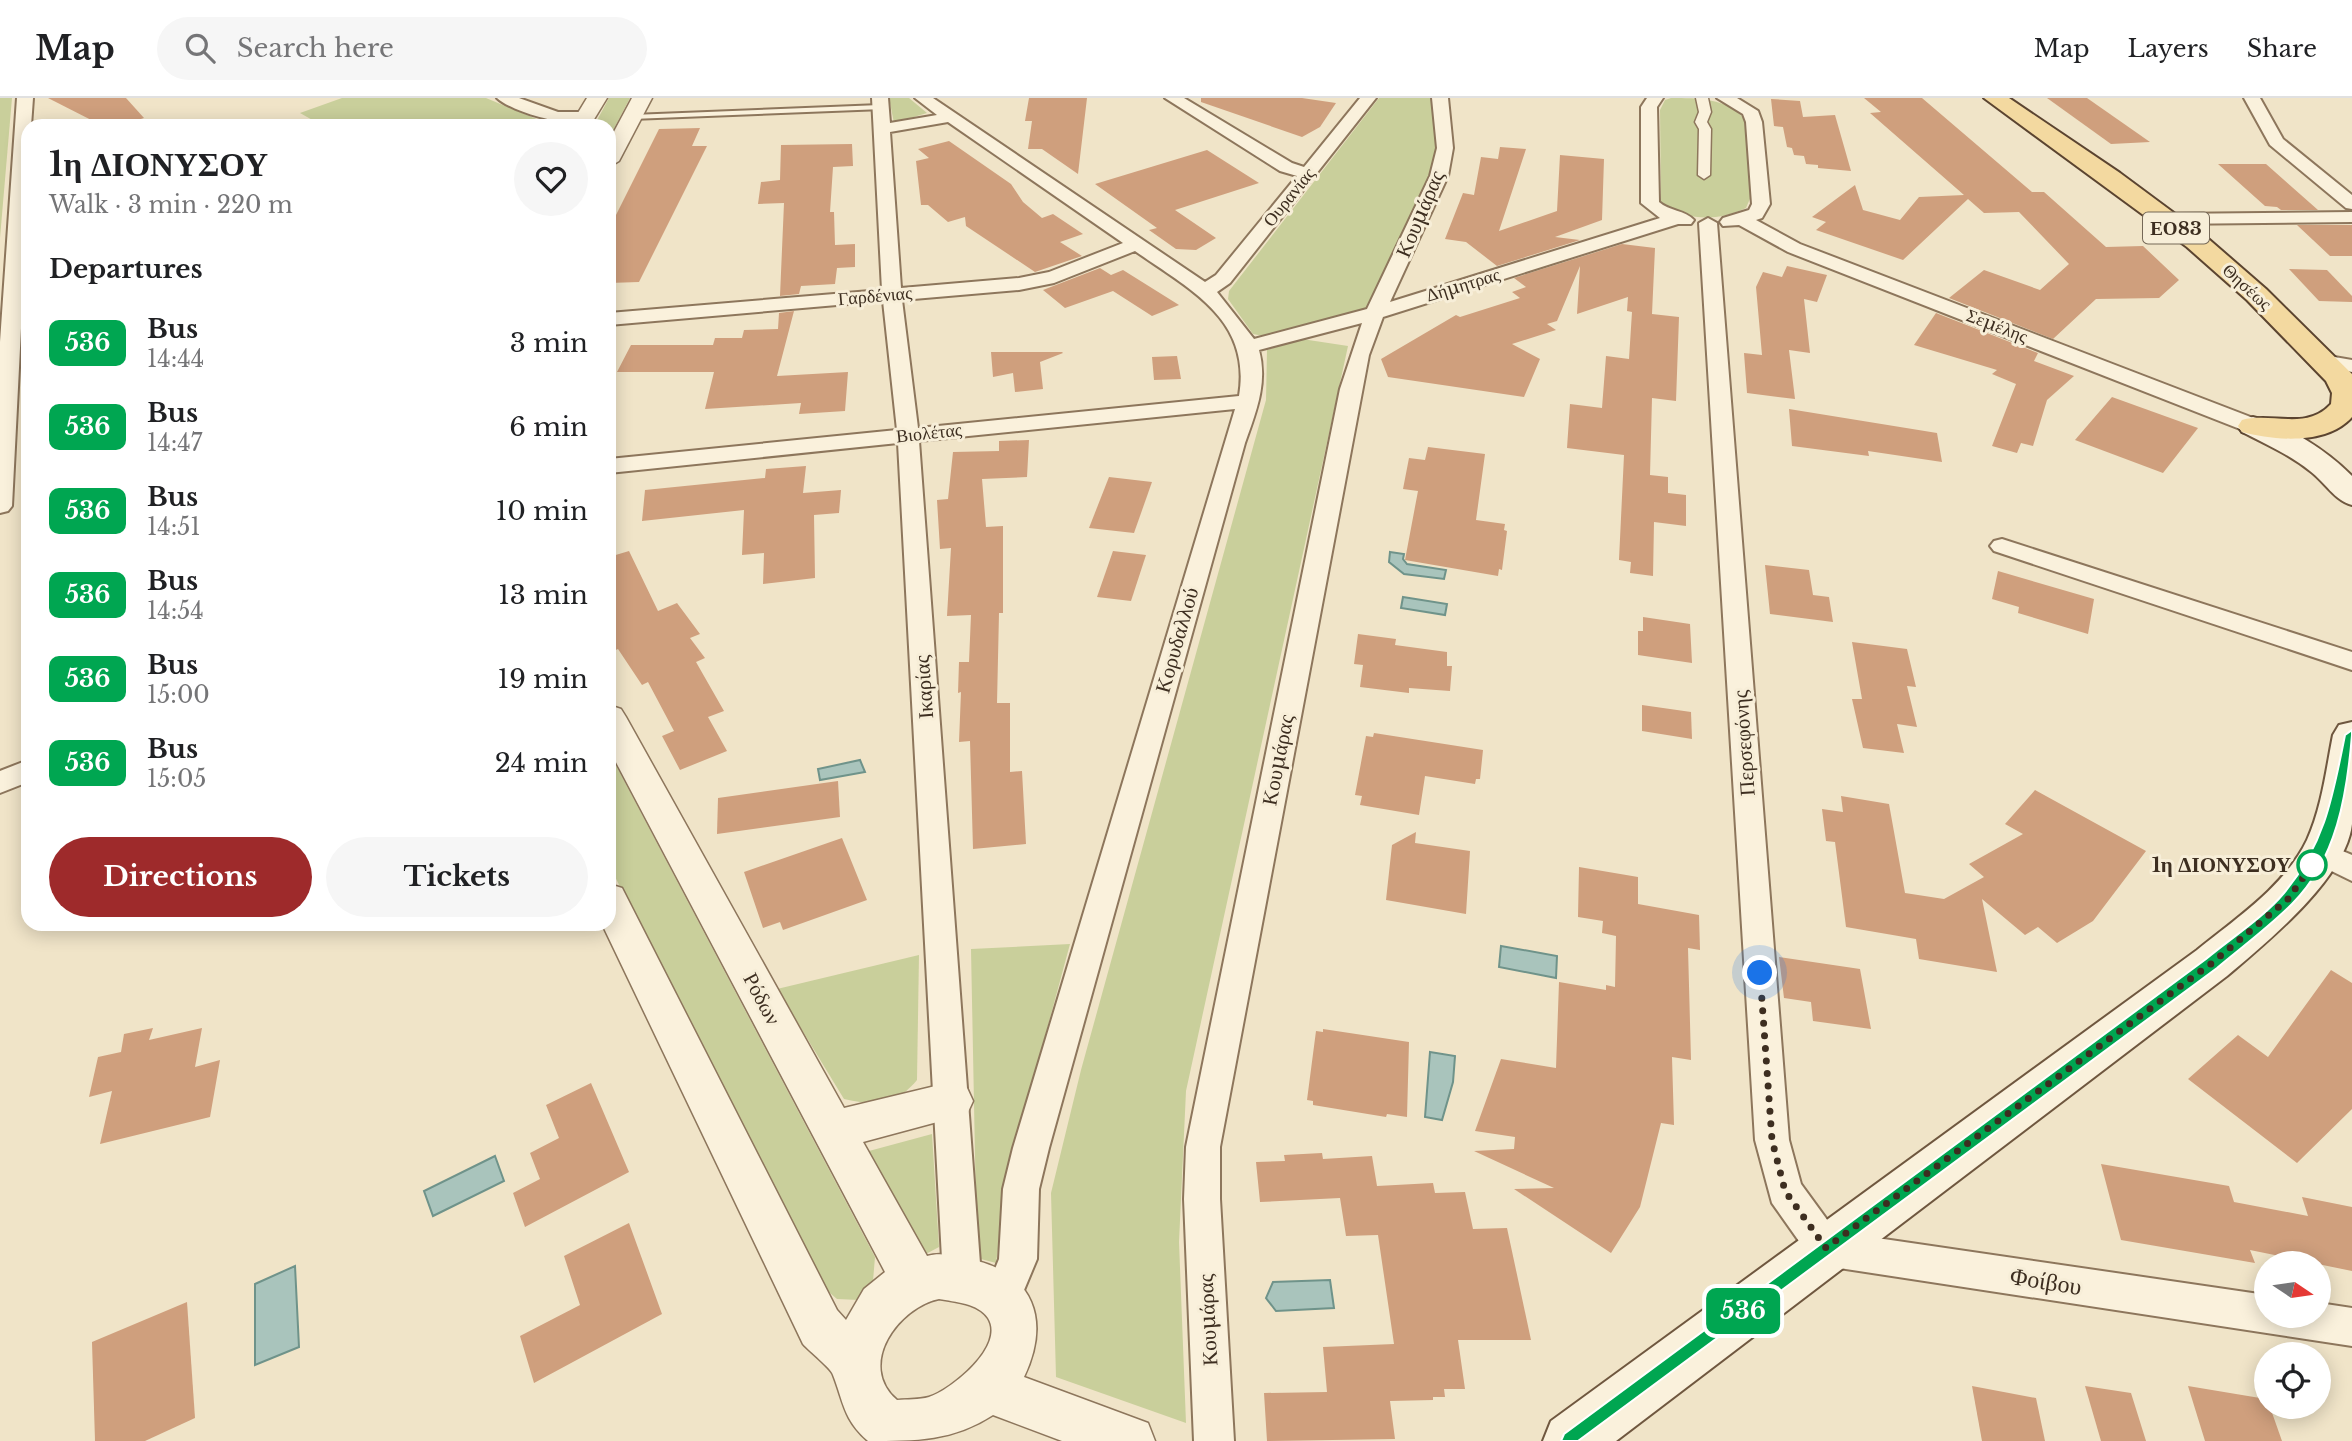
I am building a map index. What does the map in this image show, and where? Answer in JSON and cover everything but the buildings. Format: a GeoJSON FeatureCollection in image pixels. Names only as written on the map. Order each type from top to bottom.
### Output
{"type":"FeatureCollection","features":[{"type":"Feature","properties":{"kind":"main road","name":"Θησέως"},"geometry":{"type":"LineString","coordinates":[[1995,98],[2165,219],[2261,298],[2342,374]]}},
{"type":"Feature","properties":{"kind":"main road"},"geometry":{"type":"LineString","coordinates":[[2253,426],[2288,429],[2327,425],[2346,407],[2342,374]]}},
{"type":"Feature","properties":{"kind":"main road"},"geometry":{"type":"LineString","coordinates":[[2253,426],[2307,455],[2331,472],[2352,496]]}},
{"type":"Feature","properties":{"kind":"main road"},"geometry":{"type":"LineString","coordinates":[[1571,1441],[1826,1248],[2212,963],[2336,861],[2339,804],[2352,735]]}},
{"type":"Feature","properties":{"kind":"street"},"geometry":{"type":"LineString","coordinates":[[25,98],[25,119]]}},
{"type":"Feature","properties":{"kind":"street"},"geometry":{"type":"LineString","coordinates":[[505,98],[556,117],[570,119]]}},
{"type":"Feature","properties":{"kind":"street"},"geometry":{"type":"LineString","coordinates":[[584,119],[597,98]]}},
{"type":"Feature","properties":{"kind":"street"},"geometry":{"type":"LineString","coordinates":[[616,148],[642,98]]}},
{"type":"Feature","properties":{"kind":"street","name":"Κορυδαλλού"},"geometry":{"type":"LineString","coordinates":[[923,98],[1205,291],[1223,308],[1249,346],[1254,370],[1250,401],[1234,443],[1031,1148],[1021,1189],[1018,1259],[1001,1301]]}},
{"type":"Feature","properties":{"kind":"street"},"geometry":{"type":"LineString","coordinates":[[1173,98],[1286,167],[1308,174]]}},
{"type":"Feature","properties":{"kind":"street","name":"Ουρανίας"},"geometry":{"type":"LineString","coordinates":[[1205,291],[1223,279],[1368,98]]}},
{"type":"Feature","properties":{"kind":"street","name":"Κουμάρας"},"geometry":{"type":"LineString","coordinates":[[1214,1441],[1202,1199],[1203,1146],[1350,390],[1359,355],[1375,313],[1439,176],[1445,148],[1440,98]]}},
{"type":"Feature","properties":{"kind":"street"},"geometry":{"type":"LineString","coordinates":[[1655,98],[1649,107],[1650,203],[1675,219],[1708,223],[1743,220],[1756,214],[1761,204],[1754,122],[1750,111],[1725,98]]}},
{"type":"Feature","properties":{"kind":"street"},"geometry":{"type":"LineString","coordinates":[[1702,98],[1705,111],[1701,121],[1705,129],[1704,175]]}},
{"type":"Feature","properties":{"kind":"street"},"geometry":{"type":"LineString","coordinates":[[2252,98],[2276,142],[2352,204]]}},
{"type":"Feature","properties":{"kind":"street"},"geometry":{"type":"LineString","coordinates":[[881,111],[950,117]]}},
{"type":"Feature","properties":{"kind":"street","name":"Ικαρίας"},"geometry":{"type":"LineString","coordinates":[[881,111],[892,295],[908,435],[962,1277]]}},
{"type":"Feature","properties":{"kind":"street"},"geometry":{"type":"LineString","coordinates":[[0,506],[21,206]]}},
{"type":"Feature","properties":{"kind":"street"},"geometry":{"type":"LineString","coordinates":[[2165,219],[2352,217]]}},
{"type":"Feature","properties":{"kind":"street","name":"Δήμητρας"},"geometry":{"type":"LineString","coordinates":[[1249,346],[1375,313],[1675,219]]}},
{"type":"Feature","properties":{"kind":"street","name":"Σεμέλης"},"geometry":{"type":"LineString","coordinates":[[1743,220],[1794,248],[2253,426]]}},
{"type":"Feature","properties":{"kind":"street","name":"Περσεφόνης"},"geometry":{"type":"LineString","coordinates":[[1708,223],[1772,1140],[1785,1191],[1826,1248]]}},
{"type":"Feature","properties":{"kind":"street","name":"Γαρδένιας"},"geometry":{"type":"LineString","coordinates":[[616,318],[1019,284],[1054,277],[1135,245]]}},
{"type":"Feature","properties":{"kind":"street","name":"Βιολέτας"},"geometry":{"type":"LineString","coordinates":[[616,465],[1250,401]]}},
{"type":"Feature","properties":{"kind":"street"},"geometry":{"type":"LineString","coordinates":[[2002,546],[2352,661]]}},
{"type":"Feature","properties":{"kind":"street","name":"Ρόδων"},"geometry":{"type":"LineString","coordinates":[[616,730],[915,1281]]}},
{"type":"Feature","properties":{"kind":"street"},"geometry":{"type":"LineString","coordinates":[[0,783],[21,773]]}},
{"type":"Feature","properties":{"kind":"street"},"geometry":{"type":"LineString","coordinates":[[616,913],[820,1327],[837,1346],[857,1360]]}},
{"type":"Feature","properties":{"kind":"street"},"geometry":{"type":"LineString","coordinates":[[833,1130],[951,1101]]}},
{"type":"Feature","properties":{"kind":"street","name":"Φοίβου"},"geometry":{"type":"LineString","coordinates":[[1826,1248],[2254,1312]]}},
{"type":"Feature","properties":{"kind":"street"},"geometry":{"type":"LineString","coordinates":[[939,1276],[962,1277],[984,1286],[1001,1301],[1012,1322],[1016,1346],[1012,1371],[1002,1394],[983,1416],[960,1430],[934,1436],[886,1433],[859,1385],[857,1360],[862,1335],[875,1312],[893,1294],[915,1281],[939,1276]]}},
{"type":"Feature","properties":{"kind":"street"},"geometry":{"type":"LineString","coordinates":[[2331,1324],[2352,1327]]}},
{"type":"Feature","properties":{"kind":"street"},"geometry":{"type":"LineString","coordinates":[[1002,1394],[1130,1441]]}},
{"type":"Feature","properties":{"kind":"lane"},"geometry":{"type":"LineString","coordinates":[[632,117],[881,111]]}},
{"type":"Feature","properties":{"kind":"green space"},"geometry":{"type":"Polygon","coordinates":[[[0,98],[12,98],[0,238],[0,98]]]}},
{"type":"Feature","properties":{"kind":"green space"},"geometry":{"type":"Polygon","coordinates":[[[342,98],[486,98],[537,119],[311,119],[300,113],[342,98]]]}},
{"type":"Feature","properties":{"kind":"green space"},"geometry":{"type":"Polygon","coordinates":[[[609,98],[630,98],[616,125],[616,119],[598,119],[609,98]]]}},
{"type":"Feature","properties":{"kind":"green space"},"geometry":{"type":"Polygon","coordinates":[[[889,98],[909,98],[927,113],[894,123],[889,98]]]}},
{"type":"Feature","properties":{"kind":"green space"},"geometry":{"type":"Polygon","coordinates":[[[1379,98],[1432,98],[1439,146],[1438,160],[1365,311],[1268,337],[1253,334],[1228,299],[1229,291],[1379,98]]]}},
{"type":"Feature","properties":{"kind":"green space"},"geometry":{"type":"Polygon","coordinates":[[[1671,98],[1721,103],[1744,119],[1752,194],[1746,208],[1724,216],[1703,217],[1682,214],[1661,205],[1660,110],[1665,100],[1671,98]]]}},
{"type":"Feature","properties":{"kind":"green space"},"geometry":{"type":"Polygon","coordinates":[[[1302,339],[1348,346],[1186,1091],[1179,1242],[1186,1423],[1056,1377],[1051,1193],[1081,1070],[1266,400],[1267,350],[1302,339]]]}},
{"type":"Feature","properties":{"kind":"green space"},"geometry":{"type":"Polygon","coordinates":[[[616,765],[875,1257],[873,1281],[859,1300],[837,1299],[823,1287],[616,879],[616,765]]]}},
{"type":"Feature","properties":{"kind":"green space"},"geometry":{"type":"Polygon","coordinates":[[[1070,944],[1010,1166],[996,1263],[977,1258],[971,949],[1070,944]]]}},
{"type":"Feature","properties":{"kind":"green space"},"geometry":{"type":"Polygon","coordinates":[[[919,955],[917,1080],[892,1100],[866,1103],[844,1099],[777,989],[919,955]]]}},
{"type":"Feature","properties":{"kind":"green space"},"geometry":{"type":"Polygon","coordinates":[[[932,1134],[939,1247],[924,1255],[869,1151],[932,1134]]]}},
{"type":"Feature","properties":{"kind":"water"},"geometry":{"type":"Polygon","coordinates":[[[1390,552],[1404,554],[1403,559],[1407,564],[1446,570],[1444,579],[1404,574],[1389,562],[1390,552]]]}},
{"type":"Feature","properties":{"kind":"water"},"geometry":{"type":"Polygon","coordinates":[[[1403,597],[1447,604],[1445,615],[1401,608],[1403,597]]]}},
{"type":"Feature","properties":{"kind":"water"},"geometry":{"type":"Polygon","coordinates":[[[860,760],[865,772],[820,780],[818,769],[860,760]]]}},
{"type":"Feature","properties":{"kind":"water"},"geometry":{"type":"Polygon","coordinates":[[[1501,946],[1557,956],[1556,978],[1499,967],[1501,946]]]}},
{"type":"Feature","properties":{"kind":"water"},"geometry":{"type":"Polygon","coordinates":[[[1430,1052],[1455,1056],[1453,1082],[1442,1120],[1425,1117],[1430,1052]]]}},
{"type":"Feature","properties":{"kind":"water"},"geometry":{"type":"Polygon","coordinates":[[[495,1156],[504,1181],[433,1216],[424,1191],[495,1156]]]}},
{"type":"Feature","properties":{"kind":"water"},"geometry":{"type":"Polygon","coordinates":[[[295,1266],[299,1347],[255,1365],[255,1284],[295,1266]]]}},
{"type":"Feature","properties":{"kind":"water"},"geometry":{"type":"Polygon","coordinates":[[[1330,1280],[1334,1308],[1276,1311],[1266,1298],[1273,1282],[1330,1280]]]}},
{"type":"Feature","properties":{"kind":"bus line","name":"536"},"geometry":{"type":"LineString","coordinates":[[1571,1441],[1826,1248],[2212,963],[2288,899],[2321,853],[2339,804],[2352,735]]}},
{"type":"Feature","properties":{"kind":"place","name":"1η ΔΙΟΝΥΣΟΥ"},"geometry":{"type":"Point","coordinates":[2312,865]}},
{"type":"Feature","properties":{"kind":"route"},"geometry":{"type":"LineString","coordinates":[[1760,973],[1772,1140],[1785,1191],[1826,1248],[2212,963],[2288,899],[2312,865]]}}]}
